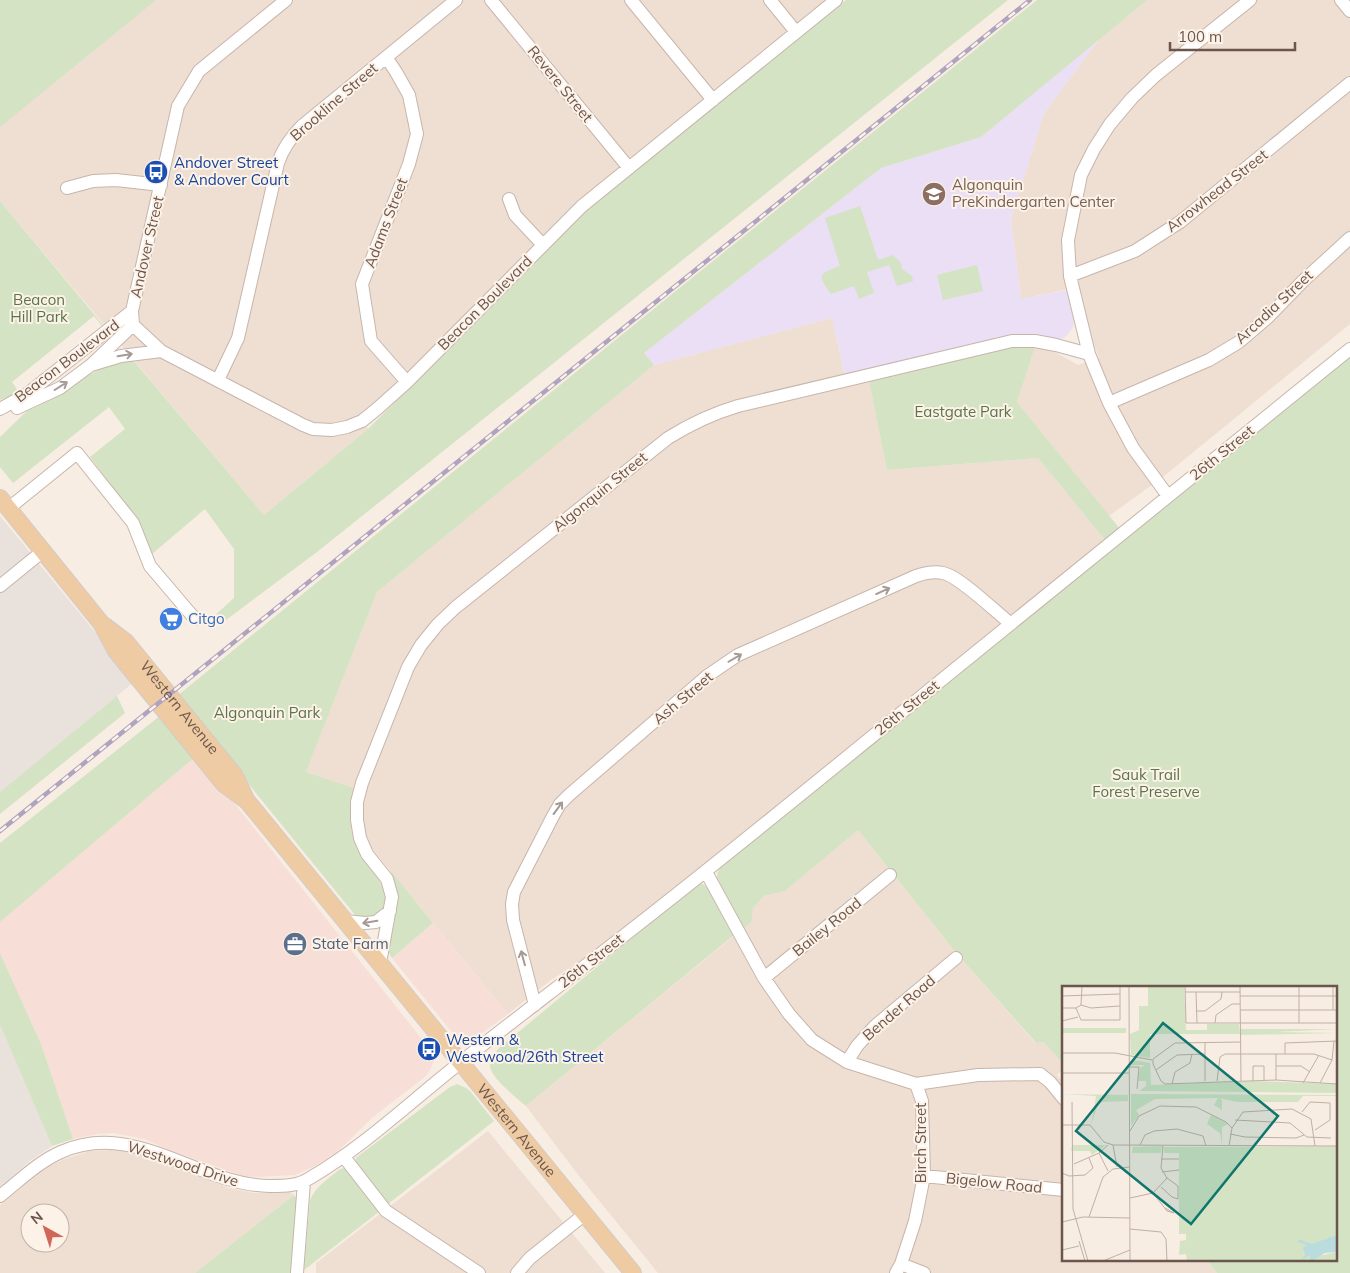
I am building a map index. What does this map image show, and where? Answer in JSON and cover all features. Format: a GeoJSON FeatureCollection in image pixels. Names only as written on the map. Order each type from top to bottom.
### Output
{"type":"FeatureCollection","features":[{"type":"Feature","properties":{"kind":"main road","name":"Western Avenue"},"geometry":{"type":"LineString","coordinates":[[4,503],[101,623],[126,642],[235,776],[247,801],[633,1273]]}},
{"type":"Feature","properties":{"kind":"street","name":"Andover Street"},"geometry":{"type":"LineString","coordinates":[[133,325],[132,311],[178,106],[199,71],[286,0]]}},
{"type":"Feature","properties":{"kind":"street","name":"Brookline Street"},"geometry":{"type":"LineString","coordinates":[[218,380],[238,338],[278,163],[284,147],[302,126],[456,0]]}},
{"type":"Feature","properties":{"kind":"street","name":"Revere Street"},"geometry":{"type":"LineString","coordinates":[[491,0],[629,168]]}},
{"type":"Feature","properties":{"kind":"street"},"geometry":{"type":"LineString","coordinates":[[631,0],[713,100]]}},
{"type":"Feature","properties":{"kind":"street"},"geometry":{"type":"LineString","coordinates":[[770,0],[796,32]]}},
{"type":"Feature","properties":{"kind":"street","name":"Beacon Boulevard"},"geometry":{"type":"LineString","coordinates":[[91,365],[121,356],[161,350],[302,425],[313,429],[332,430],[362,421],[407,382],[582,206],[836,0]]}},
{"type":"Feature","properties":{"kind":"street"},"geometry":{"type":"LineString","coordinates":[[1168,496],[1133,448],[1109,403],[1089,354],[1070,276],[1068,240],[1081,175],[1094,149],[1110,124],[1132,98],[1156,75],[1250,0]]}},
{"type":"Feature","properties":{"kind":"street"},"geometry":{"type":"LineString","coordinates":[[1342,0],[1350,10]]}},
{"type":"Feature","properties":{"kind":"street","name":"Adams Street"},"geometry":{"type":"LineString","coordinates":[[386,57],[409,95],[417,134],[409,164],[362,284],[371,341],[407,382]]}},
{"type":"Feature","properties":{"kind":"street","name":"Arrowhead Street"},"geometry":{"type":"LineString","coordinates":[[1070,276],[1135,251],[1180,222],[1350,83]]}},
{"type":"Feature","properties":{"kind":"street"},"geometry":{"type":"LineString","coordinates":[[67,188],[93,182],[116,180],[161,185]]}},
{"type":"Feature","properties":{"kind":"street"},"geometry":{"type":"LineString","coordinates":[[509,199],[515,215],[543,245]]}},
{"type":"Feature","properties":{"kind":"street","name":"Arcadia Street"},"geometry":{"type":"LineString","coordinates":[[1109,403],[1209,360],[1239,342],[1267,318],[1304,280],[1350,238]]}},
{"type":"Feature","properties":{"kind":"street","name":"Beacon Boulevard"},"geometry":{"type":"LineString","coordinates":[[0,410],[27,394],[132,311]]}},
{"type":"Feature","properties":{"kind":"street"},"geometry":{"type":"LineString","coordinates":[[133,325],[161,350]]}},
{"type":"Feature","properties":{"kind":"street","name":"Beacon Boulevard"},"geometry":{"type":"LineString","coordinates":[[0,410],[17,408],[60,388],[91,365],[133,325]]}},
{"type":"Feature","properties":{"kind":"street","name":"Algonquin Street"},"geometry":{"type":"LineString","coordinates":[[380,963],[392,897],[388,879],[367,854],[360,838],[357,802],[362,783],[408,667],[421,645],[438,624],[456,608],[668,438],[690,424],[713,414],[738,406],[1012,341],[1035,341],[1089,354]]}},
{"type":"Feature","properties":{"kind":"street","name":"26th Street"},"geometry":{"type":"LineString","coordinates":[[460,1062],[706,872],[1350,349]]}},
{"type":"Feature","properties":{"kind":"street"},"geometry":{"type":"LineString","coordinates":[[4,503],[77,453],[133,523],[150,566],[195,619]]}},
{"type":"Feature","properties":{"kind":"street"},"geometry":{"type":"LineString","coordinates":[[0,586],[43,551]]}},
{"type":"Feature","properties":{"kind":"street","name":"Ash Street"},"geometry":{"type":"LineString","coordinates":[[535,1005],[513,920],[512,904],[514,892],[553,816],[560,804],[569,795],[706,676],[738,655],[909,579],[930,572],[943,573],[955,578],[1011,624]]}},
{"type":"Feature","properties":{"kind":"street","name":"Birch Street"},"geometry":{"type":"LineString","coordinates":[[706,872],[764,978],[788,1014],[812,1040],[847,1062],[916,1084],[922,1101],[924,1176],[915,1220],[899,1269]]}},
{"type":"Feature","properties":{"kind":"street","name":"Bailey Road"},"geometry":{"type":"LineString","coordinates":[[764,978],[890,875]]}},
{"type":"Feature","properties":{"kind":"street"},"geometry":{"type":"LineString","coordinates":[[346,922],[376,922],[390,911]]}},
{"type":"Feature","properties":{"kind":"street","name":"Bender Road"},"geometry":{"type":"LineString","coordinates":[[847,1062],[857,1046],[875,1026],[956,958]]}},
{"type":"Feature","properties":{"kind":"street","name":"Westwood Drive"},"geometry":{"type":"LineString","coordinates":[[0,1196],[46,1160],[64,1150],[88,1144],[109,1142],[129,1144],[153,1151],[239,1183],[284,1186],[304,1182],[344,1157],[460,1062]]}},
{"type":"Feature","properties":{"kind":"street"},"geometry":{"type":"LineString","coordinates":[[916,1084],[978,1075],[1040,1074],[1050,1082],[1062,1097]]}},
{"type":"Feature","properties":{"kind":"street"},"geometry":{"type":"LineString","coordinates":[[344,1157],[386,1211],[479,1273]]}},
{"type":"Feature","properties":{"kind":"street","name":"Bigelow Road"},"geometry":{"type":"LineString","coordinates":[[924,1176],[1062,1190]]}},
{"type":"Feature","properties":{"kind":"street"},"geometry":{"type":"LineString","coordinates":[[297,1273],[304,1182]]}},
{"type":"Feature","properties":{"kind":"street"},"geometry":{"type":"LineString","coordinates":[[517,1273],[530,1258],[585,1214]]}},
{"type":"Feature","properties":{"kind":"street"},"geometry":{"type":"LineString","coordinates":[[899,1269],[924,1273]]}},
{"type":"Feature","properties":{"kind":"shaded area"},"geometry":{"type":"Polygon","coordinates":[[[154,0],[826,0],[578,202],[426,355],[375,404],[360,414],[368,429],[264,515],[0,201],[0,126],[154,0]]]}},
{"type":"Feature","properties":{"kind":"shaded area"},"geometry":{"type":"Polygon","coordinates":[[[1147,0],[1350,0],[1350,324],[1163,477],[1109,516],[1017,402],[1035,347],[1049,349],[1078,365],[1099,358],[1085,319],[1079,287],[1021,299],[1011,220],[1044,113],[1100,38],[1147,0]]]}},
{"type":"Feature","properties":{"kind":"shaded area","name":"Algonquin PreKindergarten Center"},"geometry":{"type":"Polygon","coordinates":[[[1100,38],[1044,113],[1011,220],[1021,299],[1067,290],[1074,321],[1073,327],[1064,338],[845,376],[832,318],[654,365],[644,353],[881,168],[981,137],[1100,38]]]}},
{"type":"Feature","properties":{"kind":"shaded area"},"geometry":{"type":"Polygon","coordinates":[[[832,318],[847,386],[869,381],[887,470],[1038,458],[1106,541],[604,945],[551,980],[508,1014],[370,846],[366,839],[354,788],[306,772],[377,592],[654,365],[832,318]]]}},
{"type":"Feature","properties":{"kind":"shaded area"},"geometry":{"type":"Polygon","coordinates":[[[0,516],[135,681],[0,792],[0,516]]]}},
{"type":"Feature","properties":{"kind":"shaded area"},"geometry":{"type":"Polygon","coordinates":[[[195,757],[231,799],[432,1052],[434,1060],[426,1076],[373,1117],[335,1154],[295,1175],[243,1176],[144,1139],[113,1133],[73,1139],[41,1044],[0,953],[0,922],[195,757]]]}},
{"type":"Feature","properties":{"kind":"shaded area"},"geometry":{"type":"Polygon","coordinates":[[[858,830],[957,954],[1035,1043],[1044,1042],[1062,1063],[1062,1070],[1057,1075],[1062,1081],[1062,1260],[1207,1260],[1217,1273],[658,1273],[579,1176],[526,1106],[752,921],[753,908],[764,896],[785,891],[858,830]]]}},
{"type":"Feature","properties":{"kind":"shaded area"},"geometry":{"type":"Polygon","coordinates":[[[433,923],[508,1014],[474,1039],[468,1041],[455,1036],[392,958],[433,923]]]}},
{"type":"Feature","properties":{"kind":"shaded area"},"geometry":{"type":"Polygon","coordinates":[[[0,1025],[52,1146],[31,1160],[0,1186],[0,1025]]]}},
{"type":"Feature","properties":{"kind":"shaded area"},"geometry":{"type":"Polygon","coordinates":[[[488,1131],[605,1273],[316,1273],[316,1263],[488,1131]]]}},
{"type":"Feature","properties":{"kind":"shaded area"},"geometry":{"type":"Polygon","coordinates":[[[89,1151],[130,1151],[229,1188],[254,1193],[290,1192],[294,1195],[195,1273],[0,1273],[0,1205],[47,1167],[89,1151]]]}},
{"type":"Feature","properties":{"kind":"green space"},"geometry":{"type":"Polygon","coordinates":[[[0,0],[156,0],[0,127],[0,0]]]}},
{"type":"Feature","properties":{"kind":"green space"},"geometry":{"type":"Polygon","coordinates":[[[846,0],[1008,0],[317,552],[218,626],[213,617],[234,598],[234,549],[205,509],[152,554],[137,520],[90,457],[125,429],[109,407],[13,483],[0,467],[0,437],[27,411],[53,399],[102,368],[133,360],[264,515],[368,429],[587,210],[846,0]]]}},
{"type":"Feature","properties":{"kind":"green space","name":"Algonquin Park"},"geometry":{"type":"Polygon","coordinates":[[[1037,0],[1147,0],[981,137],[881,168],[644,353],[654,365],[377,592],[306,772],[354,788],[351,813],[353,838],[363,859],[377,877],[385,893],[383,910],[375,919],[356,916],[177,696],[1037,0]]]}},
{"type":"Feature","properties":{"kind":"green space","name":"Beacon Hill Park"},"geometry":{"type":"Polygon","coordinates":[[[0,201],[103,325],[94,316],[12,382],[19,392],[0,400],[0,201]]]}},
{"type":"Feature","properties":{"kind":"green space"},"geometry":{"type":"Polygon","coordinates":[[[860,206],[878,260],[893,255],[901,263],[902,269],[912,276],[913,281],[897,286],[889,265],[867,272],[874,293],[859,299],[854,286],[831,294],[823,283],[822,276],[827,271],[840,266],[825,218],[860,206]]]}},
{"type":"Feature","properties":{"kind":"green space"},"geometry":{"type":"Polygon","coordinates":[[[977,265],[983,291],[943,300],[937,275],[977,265]]]}},
{"type":"Feature","properties":{"kind":"green space","name":"Eastgate Park"},"geometry":{"type":"Polygon","coordinates":[[[1014,347],[1035,347],[1017,402],[1120,529],[1106,541],[1038,458],[887,470],[869,381],[1014,347]]]}},
{"type":"Feature","properties":{"kind":"green space","name":"Sauk Trail Forest Preserve"},"geometry":{"type":"Polygon","coordinates":[[[1350,357],[1350,1273],[1217,1273],[1207,1260],[1338,1260],[1338,986],[1062,986],[1062,1063],[1044,1042],[1036,1043],[957,954],[858,830],[785,891],[764,896],[753,908],[752,921],[742,930],[717,878],[720,869],[726,861],[1350,357]]]}},
{"type":"Feature","properties":{"kind":"green space"},"geometry":{"type":"Polygon","coordinates":[[[117,696],[125,713],[0,814],[0,792],[117,696]]]}},
{"type":"Feature","properties":{"kind":"green space"},"geometry":{"type":"Polygon","coordinates":[[[161,715],[195,757],[0,922],[0,843],[161,715]]]}},
{"type":"Feature","properties":{"kind":"green space"},"geometry":{"type":"Polygon","coordinates":[[[390,870],[433,923],[392,958],[389,953],[389,947],[397,899],[394,880],[390,870]]]}},
{"type":"Feature","properties":{"kind":"green space"},"geometry":{"type":"Polygon","coordinates":[[[701,883],[709,888],[734,935],[526,1106],[498,1080],[491,1069],[491,1060],[498,1049],[697,884],[701,883]]]}},
{"type":"Feature","properties":{"kind":"green space"},"geometry":{"type":"Polygon","coordinates":[[[0,953],[41,1044],[73,1139],[52,1146],[0,1025],[0,953]]]}},
{"type":"Feature","properties":{"kind":"green space"},"geometry":{"type":"Polygon","coordinates":[[[457,1084],[470,1091],[494,1121],[388,1204],[356,1164],[355,1160],[450,1087],[457,1084]]]}},
{"type":"Feature","properties":{"kind":"green space"},"geometry":{"type":"Polygon","coordinates":[[[344,1168],[348,1170],[380,1211],[304,1270],[310,1200],[323,1183],[344,1168]]]}},
{"type":"Feature","properties":{"kind":"green space"},"geometry":{"type":"Polygon","coordinates":[[[294,1195],[297,1199],[297,1207],[291,1273],[195,1273],[294,1195]]]}},
{"type":"Feature","properties":{"kind":"railway"},"geometry":{"type":"LineString","coordinates":[[0,831],[1030,0]]}},
{"type":"Feature","properties":{"kind":"place","name":"Andover Street & Andover Court"},"geometry":{"type":"Point","coordinates":[156,172]}},
{"type":"Feature","properties":{"kind":"place","name":"Algonquin PreKindergarten Center"},"geometry":{"type":"Point","coordinates":[934,194]}},
{"type":"Feature","properties":{"kind":"place","name":"Citgo"},"geometry":{"type":"Point","coordinates":[171,619]}},
{"type":"Feature","properties":{"kind":"place","name":"State Farm"},"geometry":{"type":"Point","coordinates":[295,944]}},
{"type":"Feature","properties":{"kind":"place","name":"Western & Westwood/26th Street"},"geometry":{"type":"Point","coordinates":[429,1049]}}]}
